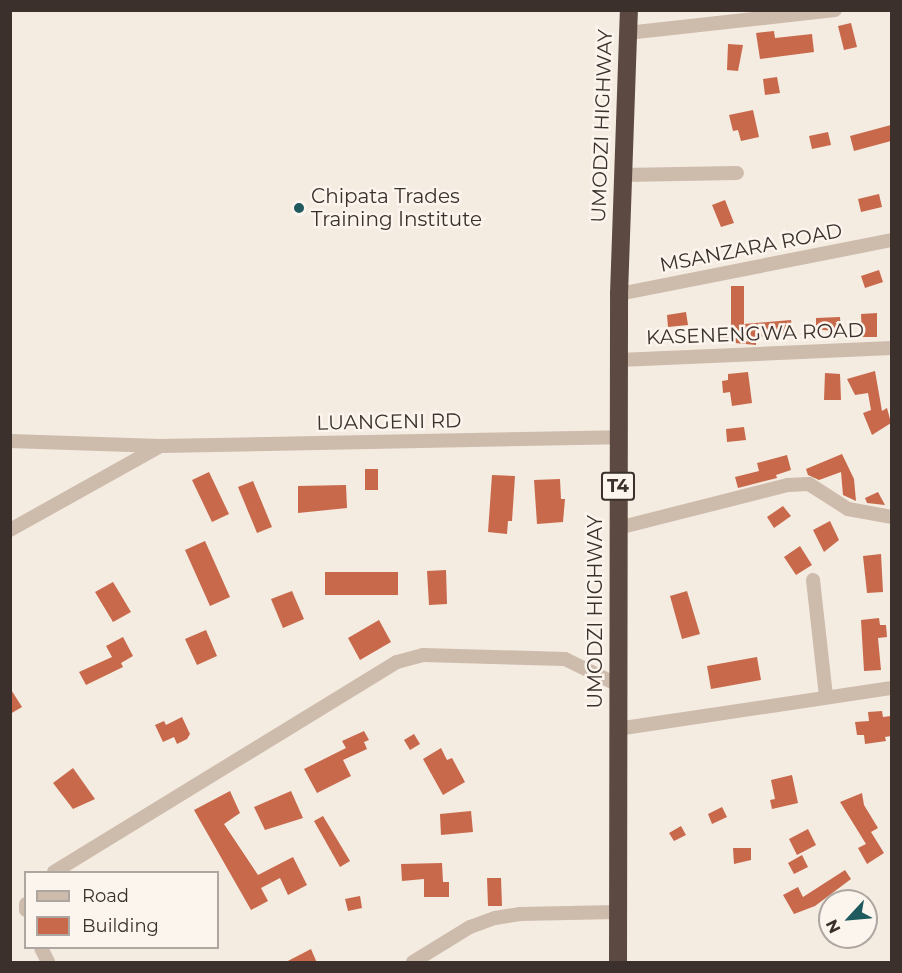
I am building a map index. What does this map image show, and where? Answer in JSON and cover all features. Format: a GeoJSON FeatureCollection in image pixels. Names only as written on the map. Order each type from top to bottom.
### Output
{"type":"FeatureCollection","features":[{"type":"Feature","properties":{"kind":"highway","name":"UMODZI HIGHWAY"},"geometry":{"type":"LineString","coordinates":[[618,963],[616,684],[619,294],[629,10]]}},
{"type":"Feature","properties":{"kind":"street"},"geometry":{"type":"LineString","coordinates":[[627,33],[835,10]]}},
{"type":"Feature","properties":{"kind":"street"},"geometry":{"type":"LineString","coordinates":[[622,175],[737,173]]}},
{"type":"Feature","properties":{"kind":"street","name":"MSANZARA ROAD"},"geometry":{"type":"LineString","coordinates":[[619,294],[891,240]]}},
{"type":"Feature","properties":{"kind":"street","name":"KASENENGWA ROAD"},"geometry":{"type":"LineString","coordinates":[[619,360],[891,348]]}},
{"type":"Feature","properties":{"kind":"street","name":"LUANGENI RD"},"geometry":{"type":"LineString","coordinates":[[10,441],[160,446],[618,437]]}},
{"type":"Feature","properties":{"kind":"street","name":"LUANGENI RD"},"geometry":{"type":"LineString","coordinates":[[10,530],[160,446]]}},
{"type":"Feature","properties":{"kind":"street"},"geometry":{"type":"LineString","coordinates":[[618,528],[788,485],[809,484],[848,509],[891,517]]}},
{"type":"Feature","properties":{"kind":"street"},"geometry":{"type":"LineString","coordinates":[[813,580],[826,695]]}},
{"type":"Feature","properties":{"kind":"street"},"geometry":{"type":"LineString","coordinates":[[57,871],[397,662],[423,655],[565,659],[616,684]]}},
{"type":"Feature","properties":{"kind":"street"},"geometry":{"type":"LineString","coordinates":[[617,729],[826,695],[891,688]]}},
{"type":"Feature","properties":{"kind":"street"},"geometry":{"type":"LineString","coordinates":[[413,963],[470,927],[495,918],[520,914],[617,912]]}},
{"type":"Feature","properties":{"kind":"street"},"geometry":{"type":"LineString","coordinates":[[41,949],[48,963]]}},
{"type":"Feature","properties":{"kind":"building"},"geometry":{"type":"Polygon","coordinates":[[[851,23],[857,47],[844,50],[838,26],[851,23]]]}},
{"type":"Feature","properties":{"kind":"building"},"geometry":{"type":"Polygon","coordinates":[[[774,31],[775,38],[812,34],[814,52],[760,59],[756,33],[774,31]]]}},
{"type":"Feature","properties":{"kind":"building"},"geometry":{"type":"Polygon","coordinates":[[[728,44],[743,45],[738,71],[727,70],[728,44]]]}},
{"type":"Feature","properties":{"kind":"building"},"geometry":{"type":"Polygon","coordinates":[[[777,77],[780,93],[765,95],[763,79],[777,77]]]}},
{"type":"Feature","properties":{"kind":"building"},"geometry":{"type":"Polygon","coordinates":[[[753,110],[759,137],[741,141],[738,130],[733,131],[729,115],[753,110]]]}},
{"type":"Feature","properties":{"kind":"building"},"geometry":{"type":"Polygon","coordinates":[[[891,125],[891,141],[854,151],[850,136],[891,125]]]}},
{"type":"Feature","properties":{"kind":"building"},"geometry":{"type":"Polygon","coordinates":[[[828,132],[831,145],[812,149],[809,136],[828,132]]]}},
{"type":"Feature","properties":{"kind":"building"},"geometry":{"type":"Polygon","coordinates":[[[879,194],[882,207],[861,212],[858,199],[879,194]]]}},
{"type":"Feature","properties":{"kind":"building"},"geometry":{"type":"Polygon","coordinates":[[[725,200],[734,223],[721,227],[712,205],[725,200]]]}},
{"type":"Feature","properties":{"kind":"building"},"geometry":{"type":"Polygon","coordinates":[[[879,270],[883,282],[865,288],[861,276],[879,270]]]}},
{"type":"Feature","properties":{"kind":"building"},"geometry":{"type":"Polygon","coordinates":[[[731,286],[744,286],[744,324],[791,320],[793,333],[756,337],[756,345],[714,341],[714,327],[731,327],[731,286]]]}},
{"type":"Feature","properties":{"kind":"building"},"geometry":{"type":"Polygon","coordinates":[[[686,312],[688,325],[668,327],[667,315],[686,312]]]}},
{"type":"Feature","properties":{"kind":"building"},"geometry":{"type":"Polygon","coordinates":[[[877,313],[877,337],[862,337],[861,314],[877,313]]]}},
{"type":"Feature","properties":{"kind":"building"},"geometry":{"type":"Polygon","coordinates":[[[840,317],[841,332],[816,329],[816,318],[840,317]]]}},
{"type":"Feature","properties":{"kind":"building"},"geometry":{"type":"Polygon","coordinates":[[[875,371],[882,411],[887,408],[891,423],[872,435],[863,413],[871,410],[868,393],[855,395],[847,379],[875,371]]]}},
{"type":"Feature","properties":{"kind":"building"},"geometry":{"type":"Polygon","coordinates":[[[748,372],[752,403],[732,406],[730,392],[723,393],[722,381],[728,380],[728,374],[748,372]]]}},
{"type":"Feature","properties":{"kind":"building"},"geometry":{"type":"Polygon","coordinates":[[[825,373],[840,374],[841,400],[824,400],[825,373]]]}},
{"type":"Feature","properties":{"kind":"building"},"geometry":{"type":"Polygon","coordinates":[[[744,427],[746,440],[727,442],[726,429],[744,427]]]}},
{"type":"Feature","properties":{"kind":"building"},"geometry":{"type":"Polygon","coordinates":[[[842,454],[854,479],[856,501],[843,495],[841,472],[819,480],[808,475],[806,469],[842,454]]]}},
{"type":"Feature","properties":{"kind":"building"},"geometry":{"type":"Polygon","coordinates":[[[787,455],[791,470],[776,475],[777,478],[738,488],[735,477],[759,471],[757,463],[787,455]]]}},
{"type":"Feature","properties":{"kind":"building"},"geometry":{"type":"Polygon","coordinates":[[[365,469],[378,469],[378,490],[365,490],[365,469]]]}},
{"type":"Feature","properties":{"kind":"building"},"geometry":{"type":"Polygon","coordinates":[[[209,472],[229,514],[212,522],[192,480],[209,472]]]}},
{"type":"Feature","properties":{"kind":"building"},"geometry":{"type":"Polygon","coordinates":[[[492,475],[515,476],[512,521],[508,521],[507,534],[488,532],[492,475]]]}},
{"type":"Feature","properties":{"kind":"building"},"geometry":{"type":"Polygon","coordinates":[[[560,479],[561,499],[565,499],[563,522],[537,524],[534,480],[560,479]]]}},
{"type":"Feature","properties":{"kind":"building"},"geometry":{"type":"Polygon","coordinates":[[[253,481],[272,527],[257,533],[238,487],[253,481]]]}},
{"type":"Feature","properties":{"kind":"building"},"geometry":{"type":"Polygon","coordinates":[[[346,485],[347,508],[298,513],[298,486],[346,485]]]}},
{"type":"Feature","properties":{"kind":"building"},"geometry":{"type":"Polygon","coordinates":[[[878,492],[885,505],[867,503],[865,498],[878,492]]]}},
{"type":"Feature","properties":{"kind":"building"},"geometry":{"type":"Polygon","coordinates":[[[783,506],[791,516],[774,528],[767,517],[783,506]]]}},
{"type":"Feature","properties":{"kind":"building"},"geometry":{"type":"Polygon","coordinates":[[[830,521],[839,540],[824,552],[813,530],[830,521]]]}},
{"type":"Feature","properties":{"kind":"building"},"geometry":{"type":"Polygon","coordinates":[[[205,541],[230,597],[210,606],[185,550],[205,541]]]}},
{"type":"Feature","properties":{"kind":"building"},"geometry":{"type":"Polygon","coordinates":[[[800,546],[812,565],[796,575],[784,557],[800,546]]]}},
{"type":"Feature","properties":{"kind":"building"},"geometry":{"type":"Polygon","coordinates":[[[881,554],[883,592],[867,593],[863,556],[881,554]]]}},
{"type":"Feature","properties":{"kind":"building"},"geometry":{"type":"Polygon","coordinates":[[[446,570],[447,604],[429,605],[427,571],[446,570]]]}},
{"type":"Feature","properties":{"kind":"building"},"geometry":{"type":"Polygon","coordinates":[[[325,572],[398,572],[398,595],[325,595],[325,572]]]}},
{"type":"Feature","properties":{"kind":"building"},"geometry":{"type":"Polygon","coordinates":[[[113,582],[131,612],[113,622],[95,592],[113,582]]]}},
{"type":"Feature","properties":{"kind":"building"},"geometry":{"type":"Polygon","coordinates":[[[292,591],[304,619],[283,628],[271,599],[292,591]]]}},
{"type":"Feature","properties":{"kind":"building"},"geometry":{"type":"Polygon","coordinates":[[[687,591],[700,634],[682,639],[670,596],[687,591]]]}},
{"type":"Feature","properties":{"kind":"building"},"geometry":{"type":"Polygon","coordinates":[[[879,618],[880,625],[886,625],[887,637],[878,638],[881,670],[864,671],[861,620],[879,618]]]}},
{"type":"Feature","properties":{"kind":"building"},"geometry":{"type":"Polygon","coordinates":[[[379,620],[391,642],[360,660],[348,638],[379,620]]]}},
{"type":"Feature","properties":{"kind":"building"},"geometry":{"type":"Polygon","coordinates":[[[206,630],[217,656],[197,665],[185,639],[206,630]]]}},
{"type":"Feature","properties":{"kind":"building"},"geometry":{"type":"Polygon","coordinates":[[[123,637],[133,656],[121,663],[123,667],[86,685],[79,672],[112,657],[106,646],[123,637]]]}},
{"type":"Feature","properties":{"kind":"building"},"geometry":{"type":"Polygon","coordinates":[[[757,657],[761,680],[711,689],[707,666],[757,657]]]}},
{"type":"Feature","properties":{"kind":"building"},"geometry":{"type":"Polygon","coordinates":[[[10,688],[22,707],[10,714],[10,688]]]}},
{"type":"Feature","properties":{"kind":"building"},"geometry":{"type":"Polygon","coordinates":[[[882,711],[883,717],[891,716],[891,736],[885,737],[886,741],[865,744],[864,735],[857,735],[855,722],[869,721],[868,712],[882,711]]]}},
{"type":"Feature","properties":{"kind":"building"},"geometry":{"type":"Polygon","coordinates":[[[182,717],[190,734],[187,739],[177,744],[174,737],[163,742],[155,725],[164,721],[166,725],[182,717]]]}},
{"type":"Feature","properties":{"kind":"building"},"geometry":{"type":"Polygon","coordinates":[[[364,731],[369,740],[364,742],[367,749],[343,760],[351,776],[317,793],[304,769],[346,748],[342,741],[364,731]]]}},
{"type":"Feature","properties":{"kind":"building"},"geometry":{"type":"Polygon","coordinates":[[[414,734],[420,744],[410,750],[404,740],[414,734]]]}},
{"type":"Feature","properties":{"kind":"building"},"geometry":{"type":"Polygon","coordinates":[[[441,748],[447,760],[452,758],[465,782],[443,795],[423,759],[441,748]]]}},
{"type":"Feature","properties":{"kind":"building"},"geometry":{"type":"Polygon","coordinates":[[[73,768],[95,799],[73,809],[53,783],[73,768]]]}},
{"type":"Feature","properties":{"kind":"building"},"geometry":{"type":"Polygon","coordinates":[[[792,775],[798,803],[772,809],[770,800],[775,799],[771,780],[792,775]]]}},
{"type":"Feature","properties":{"kind":"building"},"geometry":{"type":"Polygon","coordinates":[[[230,791],[240,813],[224,824],[258,875],[293,857],[307,885],[288,895],[280,878],[261,888],[268,901],[251,910],[194,810],[230,791]]]}},
{"type":"Feature","properties":{"kind":"building"},"geometry":{"type":"Polygon","coordinates":[[[291,791],[303,818],[265,830],[254,807],[291,791]]]}},
{"type":"Feature","properties":{"kind":"building"},"geometry":{"type":"Polygon","coordinates":[[[862,793],[864,805],[878,828],[871,832],[884,853],[867,864],[858,848],[866,844],[840,802],[862,793]]]}},
{"type":"Feature","properties":{"kind":"building"},"geometry":{"type":"Polygon","coordinates":[[[722,807],[727,817],[712,824],[708,814],[722,807]]]}},
{"type":"Feature","properties":{"kind":"building"},"geometry":{"type":"Polygon","coordinates":[[[471,811],[473,832],[441,835],[440,814],[471,811]]]}},
{"type":"Feature","properties":{"kind":"building"},"geometry":{"type":"Polygon","coordinates":[[[323,816],[350,861],[340,867],[314,821],[323,816]]]}},
{"type":"Feature","properties":{"kind":"building"},"geometry":{"type":"Polygon","coordinates":[[[681,826],[686,835],[674,841],[669,833],[681,826]]]}},
{"type":"Feature","properties":{"kind":"building"},"geometry":{"type":"Polygon","coordinates":[[[808,829],[816,845],[797,855],[789,839],[808,829]]]}},
{"type":"Feature","properties":{"kind":"building"},"geometry":{"type":"Polygon","coordinates":[[[733,848],[751,848],[751,860],[734,864],[733,848]]]}},
{"type":"Feature","properties":{"kind":"building"},"geometry":{"type":"Polygon","coordinates":[[[802,855],[808,867],[794,874],[788,863],[802,855]]]}},
{"type":"Feature","properties":{"kind":"building"},"geometry":{"type":"Polygon","coordinates":[[[442,863],[443,882],[449,882],[449,897],[424,897],[424,879],[402,881],[401,864],[442,863]]]}},
{"type":"Feature","properties":{"kind":"building"},"geometry":{"type":"Polygon","coordinates":[[[845,870],[851,879],[838,889],[818,889],[818,904],[794,914],[783,895],[798,887],[803,897],[845,870]]]}},
{"type":"Feature","properties":{"kind":"building"},"geometry":{"type":"Polygon","coordinates":[[[487,878],[501,878],[502,906],[488,906],[487,878]]]}},
{"type":"Feature","properties":{"kind":"building"},"geometry":{"type":"Polygon","coordinates":[[[360,896],[362,908],[348,911],[345,899],[360,896]]]}},
{"type":"Feature","properties":{"kind":"building"},"geometry":{"type":"Polygon","coordinates":[[[311,949],[317,963],[284,963],[311,949]]]}},
{"type":"Feature","properties":{"kind":"place","name":"Chipata Trades Training Institute"},"geometry":{"type":"Point","coordinates":[299,208]}}]}
